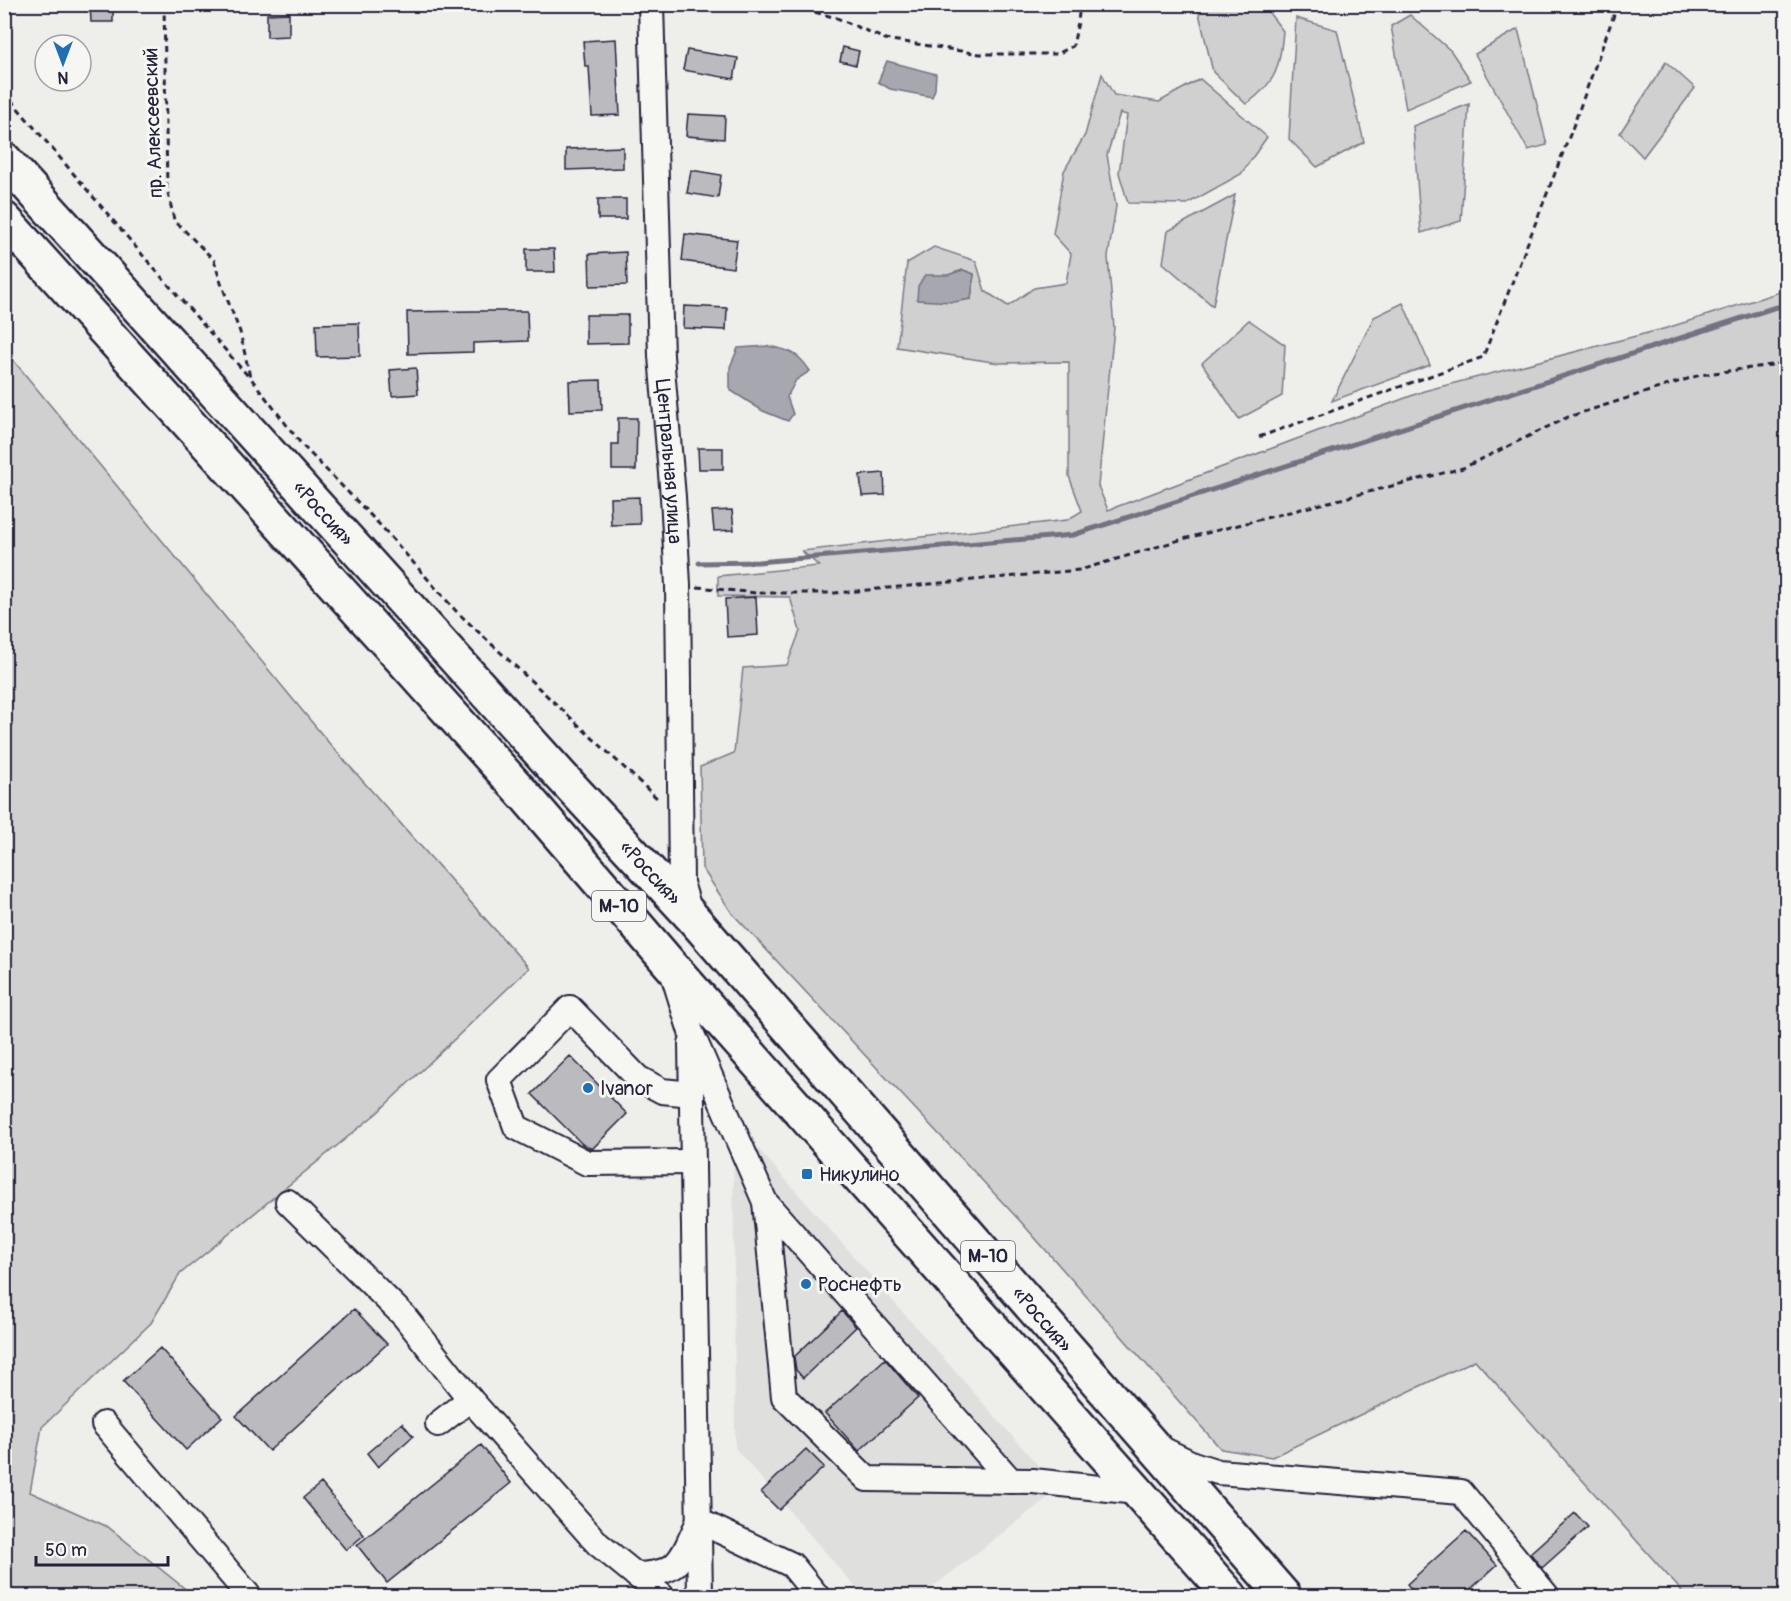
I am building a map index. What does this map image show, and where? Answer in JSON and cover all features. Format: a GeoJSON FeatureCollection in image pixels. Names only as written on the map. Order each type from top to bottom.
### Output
{"type":"FeatureCollection","features":[{"type":"Feature","properties":{"kind":"highway","name":"«Россия»"},"geometry":{"type":"LineString","coordinates":[[4,159],[561,776],[691,916],[1284,1596]]}},
{"type":"Feature","properties":{"kind":"highway","name":"«Россия»"},"geometry":{"type":"LineString","coordinates":[[4,219],[528,799],[669,963],[1230,1596]]}},
{"type":"Feature","properties":{"kind":"street","name":"Центральная улица"},"geometry":{"type":"LineString","coordinates":[[651,4],[661,356],[674,497],[678,585],[681,883],[691,916]]}},
{"type":"Feature","properties":{"kind":"street"},"geometry":{"type":"LineString","coordinates":[[669,963],[691,1032],[765,1202],[1011,1481]]}},
{"type":"Feature","properties":{"kind":"street"},"geometry":{"type":"LineString","coordinates":[[692,1094],[662,1091],[638,1078],[570,1008],[499,1080],[516,1127],[587,1163],[693,1162]]}},
{"type":"Feature","properties":{"kind":"street"},"geometry":{"type":"LineString","coordinates":[[691,1032],[700,1596]]}},
{"type":"Feature","properties":{"kind":"street"},"geometry":{"type":"LineString","coordinates":[[288,1202],[404,1316],[470,1399],[598,1544],[662,1596]]}},
{"type":"Feature","properties":{"kind":"street"},"geometry":{"type":"LineString","coordinates":[[765,1202],[784,1397],[867,1479],[1034,1481],[1137,1492]]}},
{"type":"Feature","properties":{"kind":"street"},"geometry":{"type":"LineString","coordinates":[[438,1424],[470,1399]]}},
{"type":"Feature","properties":{"kind":"street"},"geometry":{"type":"LineString","coordinates":[[104,1424],[249,1596]]}},
{"type":"Feature","properties":{"kind":"street"},"geometry":{"type":"LineString","coordinates":[[1150,1443],[1192,1464],[1218,1472],[1461,1492],[1547,1596]]}},
{"type":"Feature","properties":{"kind":"street"},"geometry":{"type":"LineString","coordinates":[[636,1575],[656,1574],[679,1563],[699,1521]]}},
{"type":"Feature","properties":{"kind":"street"},"geometry":{"type":"LineString","coordinates":[[699,1521],[792,1565],[817,1596]]}},
{"type":"Feature","properties":{"kind":"path","name":"пр. Алексеевский"},"geometry":{"type":"LineString","coordinates":[[164,4],[166,188],[174,220],[214,260],[240,332],[249,377]]}},
{"type":"Feature","properties":{"kind":"path"},"geometry":{"type":"LineString","coordinates":[[774,4],[837,18],[885,39],[980,54],[1057,54],[1073,46],[1080,4]]}},
{"type":"Feature","properties":{"kind":"path"},"geometry":{"type":"LineString","coordinates":[[1259,437],[1483,357],[1568,140],[1618,4]]}},
{"type":"Feature","properties":{"kind":"path"},"geometry":{"type":"LineString","coordinates":[[4,92],[249,377],[302,445],[381,526],[456,611],[681,820]]}},
{"type":"Feature","properties":{"kind":"path"},"geometry":{"type":"LineString","coordinates":[[678,585],[756,593],[835,593],[1080,570],[1183,539],[1463,468],[1568,417],[1700,375],[1786,363]]}},
{"type":"Feature","properties":{"kind":"shaded area"},"geometry":{"type":"Polygon","coordinates":[[[1197,5],[1263,5],[1283,31],[1278,64],[1271,81],[1246,104],[1213,72],[1197,5]]]}},
{"type":"Feature","properties":{"kind":"shaded area"},"geometry":{"type":"Polygon","coordinates":[[[1410,15],[1451,51],[1471,81],[1406,109],[1391,26],[1410,15]]]}},
{"type":"Feature","properties":{"kind":"shaded area"},"geometry":{"type":"Polygon","coordinates":[[[1296,18],[1337,30],[1364,142],[1317,167],[1289,139],[1296,18]]]}},
{"type":"Feature","properties":{"kind":"shaded area"},"geometry":{"type":"Polygon","coordinates":[[[1518,29],[1547,145],[1528,150],[1475,54],[1518,29]]]}},
{"type":"Feature","properties":{"kind":"shaded area"},"geometry":{"type":"Polygon","coordinates":[[[887,61],[936,74],[932,97],[890,89],[878,82],[887,61]]]}},
{"type":"Feature","properties":{"kind":"shaded area"},"geometry":{"type":"Polygon","coordinates":[[[1666,62],[1695,88],[1643,157],[1620,133],[1666,62]]]}},
{"type":"Feature","properties":{"kind":"shaded area"},"geometry":{"type":"Polygon","coordinates":[[[1102,74],[1114,95],[1159,102],[1200,79],[1267,137],[1241,174],[1187,204],[1128,203],[1119,173],[1127,115],[1120,113],[1107,155],[1116,206],[1108,257],[1114,328],[1098,486],[1108,510],[1424,391],[1667,328],[1786,290],[1786,1596],[1686,1596],[1475,1360],[1272,1457],[1221,1449],[1021,1222],[732,913],[702,868],[700,767],[734,753],[743,668],[787,665],[800,631],[790,597],[718,596],[718,576],[819,566],[802,551],[1067,520],[1082,511],[1069,476],[1069,362],[999,363],[897,347],[907,263],[934,247],[976,261],[985,291],[1008,306],[1034,288],[1066,283],[1071,254],[1053,234],[1064,171],[1085,135],[1102,74]],[[963,270],[948,275],[971,299],[974,274],[963,270]]]}},
{"type":"Feature","properties":{"kind":"shaded area"},"geometry":{"type":"Polygon","coordinates":[[[1469,104],[1461,221],[1421,233],[1413,126],[1469,104]]]}},
{"type":"Feature","properties":{"kind":"shaded area"},"geometry":{"type":"Polygon","coordinates":[[[1235,195],[1213,306],[1163,263],[1168,231],[1235,195]]]}},
{"type":"Feature","properties":{"kind":"shaded area"},"geometry":{"type":"Polygon","coordinates":[[[963,270],[974,274],[971,299],[954,302],[917,300],[918,286],[925,275],[948,275],[963,270]]]}},
{"type":"Feature","properties":{"kind":"shaded area"},"geometry":{"type":"Polygon","coordinates":[[[1403,303],[1430,365],[1332,401],[1374,317],[1403,303]]]}},
{"type":"Feature","properties":{"kind":"shaded area"},"geometry":{"type":"Polygon","coordinates":[[[1249,320],[1285,345],[1282,396],[1239,419],[1202,363],[1249,320]]]}},
{"type":"Feature","properties":{"kind":"shaded area"},"geometry":{"type":"Polygon","coordinates":[[[768,346],[792,353],[810,371],[796,380],[787,397],[793,414],[788,421],[763,411],[730,390],[730,367],[738,348],[768,346]]]}},
{"type":"Feature","properties":{"kind":"shaded area"},"geometry":{"type":"Polygon","coordinates":[[[4,349],[329,743],[529,968],[377,1113],[180,1274],[151,1323],[42,1427],[30,1492],[108,1527],[194,1596],[5,1596],[4,349]]]}},
{"type":"Feature","properties":{"kind":"shaded area","name":"Роснефть"},"geometry":{"type":"Polygon","coordinates":[[[733,1120],[1059,1489],[921,1596],[863,1596],[735,1448],[733,1120]]]}},
{"type":"Feature","properties":{"kind":"building"},"geometry":{"type":"Polygon","coordinates":[[[90,4],[113,4],[113,22],[91,22],[90,4]]]}},
{"type":"Feature","properties":{"kind":"building"},"geometry":{"type":"Polygon","coordinates":[[[289,13],[289,36],[267,37],[267,14],[289,13]]]}},
{"type":"Feature","properties":{"kind":"building"},"geometry":{"type":"Polygon","coordinates":[[[616,39],[620,115],[592,116],[589,66],[585,66],[583,41],[616,39]]]}},
{"type":"Feature","properties":{"kind":"building"},"geometry":{"type":"Polygon","coordinates":[[[843,47],[859,51],[856,65],[840,61],[843,47]]]}},
{"type":"Feature","properties":{"kind":"building"},"geometry":{"type":"Polygon","coordinates":[[[687,50],[738,58],[734,79],[683,70],[687,50]]]}},
{"type":"Feature","properties":{"kind":"building"},"geometry":{"type":"Polygon","coordinates":[[[688,114],[725,116],[724,139],[686,136],[688,114]]]}},
{"type":"Feature","properties":{"kind":"building"},"geometry":{"type":"Polygon","coordinates":[[[623,147],[623,168],[566,170],[566,149],[623,147]]]}},
{"type":"Feature","properties":{"kind":"building"},"geometry":{"type":"Polygon","coordinates":[[[691,170],[721,175],[718,198],[687,193],[691,170]]]}},
{"type":"Feature","properties":{"kind":"building"},"geometry":{"type":"Polygon","coordinates":[[[598,199],[626,199],[626,219],[598,219],[598,199]]]}},
{"type":"Feature","properties":{"kind":"building"},"geometry":{"type":"Polygon","coordinates":[[[685,234],[737,240],[733,268],[682,261],[685,234]]]}},
{"type":"Feature","properties":{"kind":"building"},"geometry":{"type":"Polygon","coordinates":[[[526,249],[554,249],[555,272],[526,272],[526,249]]]}},
{"type":"Feature","properties":{"kind":"building"},"geometry":{"type":"Polygon","coordinates":[[[626,252],[627,285],[590,286],[589,254],[626,252]]]}},
{"type":"Feature","properties":{"kind":"building"},"geometry":{"type":"Polygon","coordinates":[[[684,306],[727,308],[726,330],[683,328],[684,306]]]}},
{"type":"Feature","properties":{"kind":"building"},"geometry":{"type":"Polygon","coordinates":[[[527,311],[528,341],[473,343],[473,352],[408,354],[407,312],[527,311]]]}},
{"type":"Feature","properties":{"kind":"building"},"geometry":{"type":"Polygon","coordinates":[[[586,315],[628,315],[628,343],[586,344],[586,315]]]}},
{"type":"Feature","properties":{"kind":"building"},"geometry":{"type":"Polygon","coordinates":[[[359,323],[360,356],[317,357],[316,324],[359,323]]]}},
{"type":"Feature","properties":{"kind":"building"},"geometry":{"type":"Polygon","coordinates":[[[416,368],[418,394],[392,396],[390,370],[416,368]]]}},
{"type":"Feature","properties":{"kind":"building"},"geometry":{"type":"Polygon","coordinates":[[[601,380],[602,410],[570,411],[569,381],[601,380]]]}},
{"type":"Feature","properties":{"kind":"building"},"geometry":{"type":"Polygon","coordinates":[[[618,418],[637,418],[636,470],[612,470],[612,444],[618,444],[618,418]]]}},
{"type":"Feature","properties":{"kind":"building"},"geometry":{"type":"Polygon","coordinates":[[[698,448],[723,448],[723,469],[699,469],[698,448]]]}},
{"type":"Feature","properties":{"kind":"building"},"geometry":{"type":"Polygon","coordinates":[[[884,473],[885,495],[862,496],[860,475],[884,473]]]}},
{"type":"Feature","properties":{"kind":"building"},"geometry":{"type":"Polygon","coordinates":[[[639,497],[640,524],[611,525],[610,498],[639,497]]]}},
{"type":"Feature","properties":{"kind":"building"},"geometry":{"type":"Polygon","coordinates":[[[732,510],[734,530],[714,531],[712,511],[732,510]]]}},
{"type":"Feature","properties":{"kind":"building"},"geometry":{"type":"Polygon","coordinates":[[[756,597],[758,635],[727,637],[725,599],[756,597]]]}},
{"type":"Feature","properties":{"kind":"building"},"geometry":{"type":"Polygon","coordinates":[[[570,1056],[627,1114],[592,1149],[582,1144],[532,1094],[570,1056]]]}},
{"type":"Feature","properties":{"kind":"building"},"geometry":{"type":"Polygon","coordinates":[[[354,1309],[387,1344],[269,1451],[236,1416],[354,1309]]]}},
{"type":"Feature","properties":{"kind":"building"},"geometry":{"type":"Polygon","coordinates":[[[842,1311],[856,1327],[803,1378],[796,1370],[794,1357],[842,1311]]]}},
{"type":"Feature","properties":{"kind":"building"},"geometry":{"type":"Polygon","coordinates":[[[160,1348],[222,1417],[186,1450],[123,1381],[160,1348]]]}},
{"type":"Feature","properties":{"kind":"building"},"geometry":{"type":"Polygon","coordinates":[[[885,1359],[918,1398],[859,1451],[825,1413],[885,1359]]]}},
{"type":"Feature","properties":{"kind":"building"},"geometry":{"type":"Polygon","coordinates":[[[402,1423],[413,1436],[378,1467],[367,1453],[402,1423]]]}},
{"type":"Feature","properties":{"kind":"building"},"geometry":{"type":"Polygon","coordinates":[[[481,1445],[511,1483],[387,1583],[357,1545],[481,1445]]]}},
{"type":"Feature","properties":{"kind":"building"},"geometry":{"type":"Polygon","coordinates":[[[806,1449],[824,1467],[779,1510],[761,1492],[806,1449]]]}},
{"type":"Feature","properties":{"kind":"building"},"geometry":{"type":"Polygon","coordinates":[[[321,1483],[364,1535],[346,1550],[303,1498],[321,1483]]]}},
{"type":"Feature","properties":{"kind":"building"},"geometry":{"type":"Polygon","coordinates":[[[1575,1513],[1588,1527],[1542,1568],[1530,1553],[1575,1513]]]}},
{"type":"Feature","properties":{"kind":"building"},"geometry":{"type":"Polygon","coordinates":[[[1466,1531],[1497,1565],[1463,1596],[1417,1596],[1407,1584],[1466,1531]]]}},
{"type":"Feature","properties":{"kind":"waterway"},"geometry":{"type":"LineString","coordinates":[[699,563],[758,562],[1073,535],[1786,305]]}},
{"type":"Feature","properties":{"kind":"place","name":"Ivanor"},"geometry":{"type":"Point","coordinates":[588,1088]}},
{"type":"Feature","properties":{"kind":"place","name":"Никулино"},"geometry":{"type":"Point","coordinates":[807,1174]}},
{"type":"Feature","properties":{"kind":"place","name":"Роснефть"},"geometry":{"type":"Point","coordinates":[806,1284]}}]}
